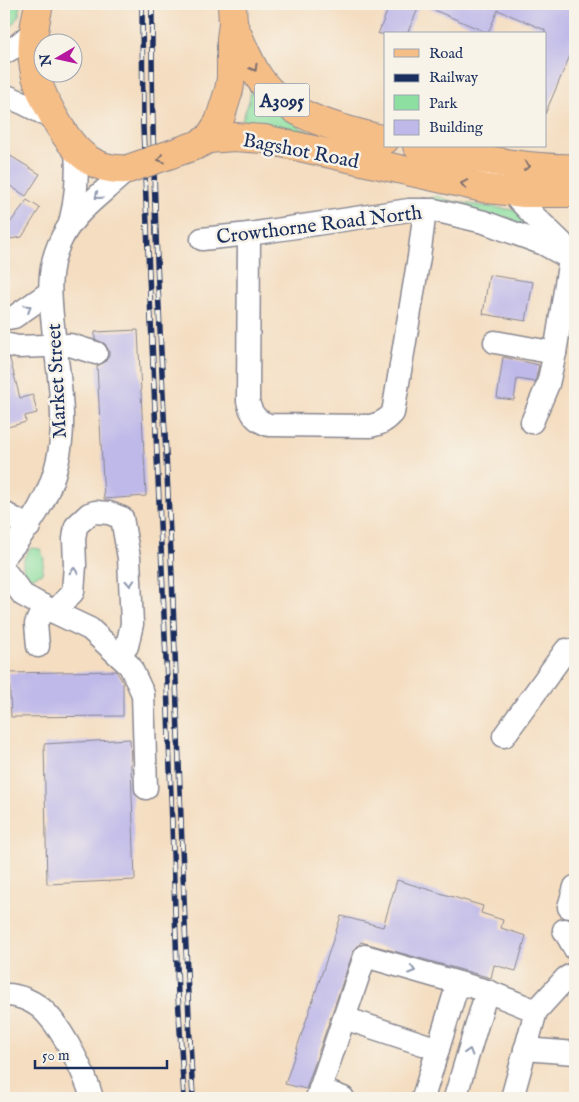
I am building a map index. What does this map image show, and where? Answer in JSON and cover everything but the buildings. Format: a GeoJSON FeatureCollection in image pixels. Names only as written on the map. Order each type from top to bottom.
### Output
{"type":"FeatureCollection","features":[{"type":"Feature","properties":{"kind":"main road"},"geometry":{"type":"LineString","coordinates":[[39,4],[34,30],[33,56],[35,72],[46,102],[63,133],[83,156],[99,166],[128,170]]}},
{"type":"Feature","properties":{"kind":"main road"},"geometry":{"type":"LineString","coordinates":[[201,143],[219,122],[230,90],[233,14]]}},
{"type":"Feature","properties":{"kind":"main road","name":"Bagshot Road"},"geometry":{"type":"LineString","coordinates":[[233,14],[246,54],[259,78],[278,97],[314,120],[384,140]]}},
{"type":"Feature","properties":{"kind":"main road","name":"Bagshot Road"},"geometry":{"type":"LineString","coordinates":[[128,170],[201,143],[234,137],[272,141],[488,189],[512,192],[575,193]]}},
{"type":"Feature","properties":{"kind":"main road"},"geometry":{"type":"LineString","coordinates":[[428,148],[543,168],[575,168]]}},
{"type":"Feature","properties":{"kind":"street"},"geometry":{"type":"LineString","coordinates":[[4,53],[18,45],[34,30]]}},
{"type":"Feature","properties":{"kind":"street"},"geometry":{"type":"LineString","coordinates":[[4,95],[23,102],[56,120]]}},
{"type":"Feature","properties":{"kind":"street","name":"Market Street"},"geometry":{"type":"LineString","coordinates":[[70,224],[78,184],[76,148]]}},
{"type":"Feature","properties":{"kind":"street"},"geometry":{"type":"LineString","coordinates":[[480,158],[533,216],[562,242],[572,260],[556,353],[548,384],[532,422]]}},
{"type":"Feature","properties":{"kind":"street","name":"Market Street"},"geometry":{"type":"LineString","coordinates":[[4,557],[29,527],[41,508],[52,483],[57,465],[62,425],[49,280],[52,262],[70,224],[83,208],[128,170]]}},
{"type":"Feature","properties":{"kind":"street","name":"Crowthorne Road North"},"geometry":{"type":"LineString","coordinates":[[202,239],[249,234],[281,222],[409,210],[434,210],[484,222],[544,244],[572,260]]}},
{"type":"Feature","properties":{"kind":"street"},"geometry":{"type":"LineString","coordinates":[[249,234],[248,401],[250,410],[255,418],[269,425],[378,425],[384,422],[392,413],[419,257],[425,210]]}},
{"type":"Feature","properties":{"kind":"street"},"geometry":{"type":"LineString","coordinates":[[4,316],[8,318],[14,317],[50,292]]}},
{"type":"Feature","properties":{"kind":"street"},"geometry":{"type":"LineString","coordinates":[[495,342],[556,353]]}},
{"type":"Feature","properties":{"kind":"street"},"geometry":{"type":"LineString","coordinates":[[4,344],[18,347],[70,344],[96,352]]}},
{"type":"Feature","properties":{"kind":"street"},"geometry":{"type":"LineString","coordinates":[[38,646],[36,624],[49,609],[73,592],[76,526],[88,514],[95,512],[109,513],[122,518],[128,558],[132,624],[127,646],[120,656]]}},
{"type":"Feature","properties":{"kind":"street"},"geometry":{"type":"LineString","coordinates":[[4,513],[29,527]]}},
{"type":"Feature","properties":{"kind":"street"},"geometry":{"type":"LineString","coordinates":[[4,570],[23,595],[90,629],[130,666],[143,694],[146,788]]}},
{"type":"Feature","properties":{"kind":"street"},"geometry":{"type":"LineString","coordinates":[[504,736],[568,651]]}},
{"type":"Feature","properties":{"kind":"street"},"geometry":{"type":"LineString","coordinates":[[343,1098],[318,1093],[366,956],[487,991],[536,1011]]}},
{"type":"Feature","properties":{"kind":"street"},"geometry":{"type":"LineString","coordinates":[[512,1098],[536,1011],[566,978],[575,974]]}},
{"type":"Feature","properties":{"kind":"street"},"geometry":{"type":"LineString","coordinates":[[424,1098],[458,983]]}},
{"type":"Feature","properties":{"kind":"street"},"geometry":{"type":"LineString","coordinates":[[455,1098],[487,991]]}},
{"type":"Feature","properties":{"kind":"street"},"geometry":{"type":"LineString","coordinates":[[4,995],[21,997],[45,1012],[59,1030],[87,1081],[92,1098]]}},
{"type":"Feature","properties":{"kind":"street"},"geometry":{"type":"LineString","coordinates":[[344,1018],[438,1049]]}},
{"type":"Feature","properties":{"kind":"street"},"geometry":{"type":"LineString","coordinates":[[526,1049],[575,1053]]}},
{"type":"Feature","properties":{"kind":"green space"},"geometry":{"type":"Polygon","coordinates":[[[4,4],[20,4],[19,15],[4,37],[4,4]]]}},
{"type":"Feature","properties":{"kind":"green space"},"geometry":{"type":"Polygon","coordinates":[[[252,83],[276,109],[302,129],[329,139],[473,168],[469,174],[242,120],[249,101],[252,83]]]}},
{"type":"Feature","properties":{"kind":"green space"},"geometry":{"type":"Polygon","coordinates":[[[438,196],[451,201],[530,212],[564,242],[425,200],[438,196]]]}},
{"type":"Feature","properties":{"kind":"green space"},"geometry":{"type":"Polygon","coordinates":[[[31,548],[40,549],[44,559],[42,573],[30,578],[24,571],[23,563],[31,548]]]}},
{"type":"Feature","properties":{"kind":"railway"},"geometry":{"type":"LineString","coordinates":[[142,4],[143,126],[167,682],[178,995],[184,1098]]}},
{"type":"Feature","properties":{"kind":"railway"},"geometry":{"type":"LineString","coordinates":[[152,4],[153,141],[158,279],[193,1098]]}}]}
